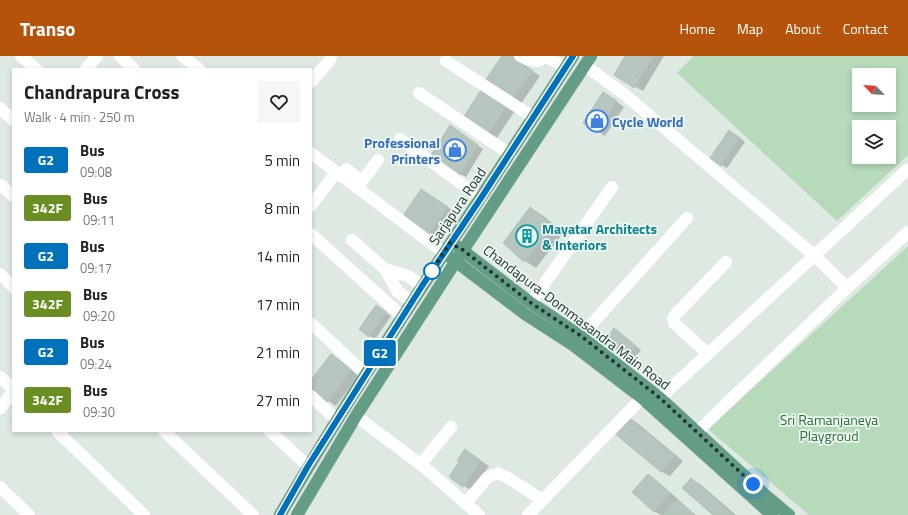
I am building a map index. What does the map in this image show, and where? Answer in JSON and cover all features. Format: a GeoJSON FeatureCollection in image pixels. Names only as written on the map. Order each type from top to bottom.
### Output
{"type":"FeatureCollection","features":[{"type":"Feature","properties":{"kind":"main road","name":"Sarjapura Road"},"geometry":{"type":"LineString","coordinates":[[280,515],[308,466],[422,286],[573,56]]}},
{"type":"Feature","properties":{"kind":"main road","name":"Sarjapura Road"},"geometry":{"type":"LineString","coordinates":[[297,515],[356,416],[463,250],[589,61]]}},
{"type":"Feature","properties":{"kind":"main road","name":"Chandapura-Dommasandra Main Road"},"geometry":{"type":"LineString","coordinates":[[447,248],[463,250],[531,303],[581,336],[660,398],[764,494],[789,515]]}},
{"type":"Feature","properties":{"kind":"main road","name":"Chandapura-Dommasandra Main Road"},"geometry":{"type":"LineString","coordinates":[[447,248],[456,261],[526,314],[573,345],[642,398],[772,515]]}},
{"type":"Feature","properties":{"kind":"street"},"geometry":{"type":"LineString","coordinates":[[21,56],[35,68]]}},
{"type":"Feature","properties":{"kind":"street"},"geometry":{"type":"LineString","coordinates":[[87,68],[97,56]]}},
{"type":"Feature","properties":{"kind":"street"},"geometry":{"type":"LineString","coordinates":[[120,56],[133,68]]}},
{"type":"Feature","properties":{"kind":"street"},"geometry":{"type":"LineString","coordinates":[[182,56],[198,68]]}},
{"type":"Feature","properties":{"kind":"street"},"geometry":{"type":"LineString","coordinates":[[312,81],[330,60],[331,56]]}},
{"type":"Feature","properties":{"kind":"street"},"geometry":{"type":"LineString","coordinates":[[520,56],[526,59],[538,61],[548,58],[565,67]]}},
{"type":"Feature","properties":{"kind":"street"},"geometry":{"type":"LineString","coordinates":[[446,61],[533,117]]}},
{"type":"Feature","properties":{"kind":"street"},"geometry":{"type":"LineString","coordinates":[[589,61],[624,94],[815,256],[846,288]]}},
{"type":"Feature","properties":{"kind":"street"},"geometry":{"type":"LineString","coordinates":[[419,93],[510,154]]}},
{"type":"Feature","properties":{"kind":"street"},"geometry":{"type":"LineString","coordinates":[[0,108],[12,119]]}},
{"type":"Feature","properties":{"kind":"street"},"geometry":{"type":"LineString","coordinates":[[400,139],[481,198]]}},
{"type":"Feature","properties":{"kind":"street"},"geometry":{"type":"LineString","coordinates":[[312,154],[341,171],[447,248]]}},
{"type":"Feature","properties":{"kind":"street"},"geometry":{"type":"LineString","coordinates":[[360,185],[378,160]]}},
{"type":"Feature","properties":{"kind":"street"},"geometry":{"type":"LineString","coordinates":[[660,398],[908,169]]}},
{"type":"Feature","properties":{"kind":"street"},"geometry":{"type":"LineString","coordinates":[[312,205],[341,171]]}},
{"type":"Feature","properties":{"kind":"street"},"geometry":{"type":"LineString","coordinates":[[1,185],[12,195]]}},
{"type":"Feature","properties":{"kind":"street"},"geometry":{"type":"LineString","coordinates":[[531,303],[612,187]]}},
{"type":"Feature","properties":{"kind":"street"},"geometry":{"type":"LineString","coordinates":[[581,336],[687,218]]}},
{"type":"Feature","properties":{"kind":"street"},"geometry":{"type":"LineString","coordinates":[[697,432],[846,288],[908,232]]}},
{"type":"Feature","properties":{"kind":"street"},"geometry":{"type":"LineString","coordinates":[[312,235],[403,316]]}},
{"type":"Feature","properties":{"kind":"street"},"geometry":{"type":"LineString","coordinates":[[352,240],[385,269],[398,292],[412,302]]}},
{"type":"Feature","properties":{"kind":"street"},"geometry":{"type":"LineString","coordinates":[[708,354],[674,323],[673,319],[675,315],[726,262]]}},
{"type":"Feature","properties":{"kind":"street"},"geometry":{"type":"LineString","coordinates":[[385,269],[408,276],[422,286]]}},
{"type":"Feature","properties":{"kind":"street"},"geometry":{"type":"LineString","coordinates":[[0,274],[12,286]]}},
{"type":"Feature","properties":{"kind":"street"},"geometry":{"type":"LineString","coordinates":[[312,324],[366,375]]}},
{"type":"Feature","properties":{"kind":"street"},"geometry":{"type":"LineString","coordinates":[[0,377],[12,389]]}},
{"type":"Feature","properties":{"kind":"street"},"geometry":{"type":"LineString","coordinates":[[0,409],[12,391]]}},
{"type":"Feature","properties":{"kind":"street"},"geometry":{"type":"LineString","coordinates":[[312,397],[337,420]]}},
{"type":"Feature","properties":{"kind":"street"},"geometry":{"type":"LineString","coordinates":[[528,515],[642,398]]}},
{"type":"Feature","properties":{"kind":"street"},"geometry":{"type":"LineString","coordinates":[[356,416],[421,464],[479,515]]}},
{"type":"Feature","properties":{"kind":"street"},"geometry":{"type":"LineString","coordinates":[[421,464],[451,427]]}},
{"type":"Feature","properties":{"kind":"street"},"geometry":{"type":"LineString","coordinates":[[58,432],[144,515]]}},
{"type":"Feature","properties":{"kind":"street"},"geometry":{"type":"LineString","coordinates":[[165,432],[253,515]]}},
{"type":"Feature","properties":{"kind":"street"},"geometry":{"type":"LineString","coordinates":[[271,432],[308,466]]}},
{"type":"Feature","properties":{"kind":"street"},"geometry":{"type":"LineString","coordinates":[[466,503],[488,477],[498,473],[542,500]]}},
{"type":"Feature","properties":{"kind":"street"},"geometry":{"type":"LineString","coordinates":[[0,487],[29,515]]}},
{"type":"Feature","properties":{"kind":"green space"},"geometry":{"type":"Polygon","coordinates":[[[694,56],[908,56],[908,155],[837,221],[677,73],[694,56]]]}},
{"type":"Feature","properties":{"kind":"green space","name":"Sri Ramanjaneya Playgroud"},"geometry":{"type":"Polygon","coordinates":[[[908,246],[908,515],[809,515],[708,429],[908,246]]]}},
{"type":"Feature","properties":{"kind":"building"},"geometry":{"type":"Polygon","coordinates":[[[502,56],[512,56],[533,71],[511,101],[484,82],[502,56]]]}},
{"type":"Feature","properties":{"kind":"building"},"geometry":{"type":"Polygon","coordinates":[[[625,56],[653,56],[634,88],[614,75],[625,56]]]}},
{"type":"Feature","properties":{"kind":"building"},"geometry":{"type":"Polygon","coordinates":[[[481,90],[507,106],[488,134],[463,118],[481,90]]]}},
{"type":"Feature","properties":{"kind":"building"},"geometry":{"type":"Polygon","coordinates":[[[603,92],[617,101],[596,132],[583,123],[603,92]]]}},
{"type":"Feature","properties":{"kind":"building","name":"Professional Printers"},"geometry":{"type":"Polygon","coordinates":[[[450,125],[478,145],[460,175],[431,155],[450,125]]]}},
{"type":"Feature","properties":{"kind":"building"},"geometry":{"type":"Polygon","coordinates":[[[729,130],[740,138],[721,166],[710,158],[729,130]]]}},
{"type":"Feature","properties":{"kind":"building"},"geometry":{"type":"Polygon","coordinates":[[[421,189],[448,207],[429,234],[403,216],[421,189]]]}},
{"type":"Feature","properties":{"kind":"building","name":"Mayatar Architects & Interiors"},"geometry":{"type":"Polygon","coordinates":[[[530,207],[554,226],[524,262],[503,243],[530,207]]]}},
{"type":"Feature","properties":{"kind":"building"},"geometry":{"type":"Polygon","coordinates":[[[376,305],[386,312],[369,337],[359,329],[376,305]]]}},
{"type":"Feature","properties":{"kind":"building"},"geometry":{"type":"Polygon","coordinates":[[[614,328],[636,346],[627,357],[605,340],[614,328]]]}},
{"type":"Feature","properties":{"kind":"building"},"geometry":{"type":"Polygon","coordinates":[[[331,354],[352,370],[327,402],[312,391],[312,379],[331,354]]]}},
{"type":"Feature","properties":{"kind":"building"},"geometry":{"type":"Polygon","coordinates":[[[627,416],[675,456],[661,472],[614,433],[627,416]]]}},
{"type":"Feature","properties":{"kind":"building"},"geometry":{"type":"Polygon","coordinates":[[[465,449],[481,461],[463,487],[449,477],[459,462],[457,461],[465,449]]]}},
{"type":"Feature","properties":{"kind":"building"},"geometry":{"type":"Polygon","coordinates":[[[648,474],[670,493],[654,512],[632,492],[648,474]]]}},
{"type":"Feature","properties":{"kind":"building"},"geometry":{"type":"Polygon","coordinates":[[[691,478],[734,515],[713,515],[682,488],[691,478]]]}},
{"type":"Feature","properties":{"kind":"building"},"geometry":{"type":"Polygon","coordinates":[[[677,499],[694,514],[662,515],[677,499]]]}},
{"type":"Feature","properties":{"kind":"bus line","name":"G2"},"geometry":{"type":"LineString","coordinates":[[280,515],[308,466],[422,286],[573,56]]}},
{"type":"Feature","properties":{"kind":"place","name":"Cycle World"},"geometry":{"type":"Point","coordinates":[597,121]}},
{"type":"Feature","properties":{"kind":"place","name":"Professional Printers"},"geometry":{"type":"Point","coordinates":[455,150]}},
{"type":"Feature","properties":{"kind":"place","name":"Mayatar Architects & Interiors"},"geometry":{"type":"Point","coordinates":[527,236]}},
{"type":"Feature","properties":{"kind":"route"},"geometry":{"type":"LineString","coordinates":[[432,271],[429,275],[450,243],[463,250],[531,303],[581,336],[660,398],[753,484]]}}]}
